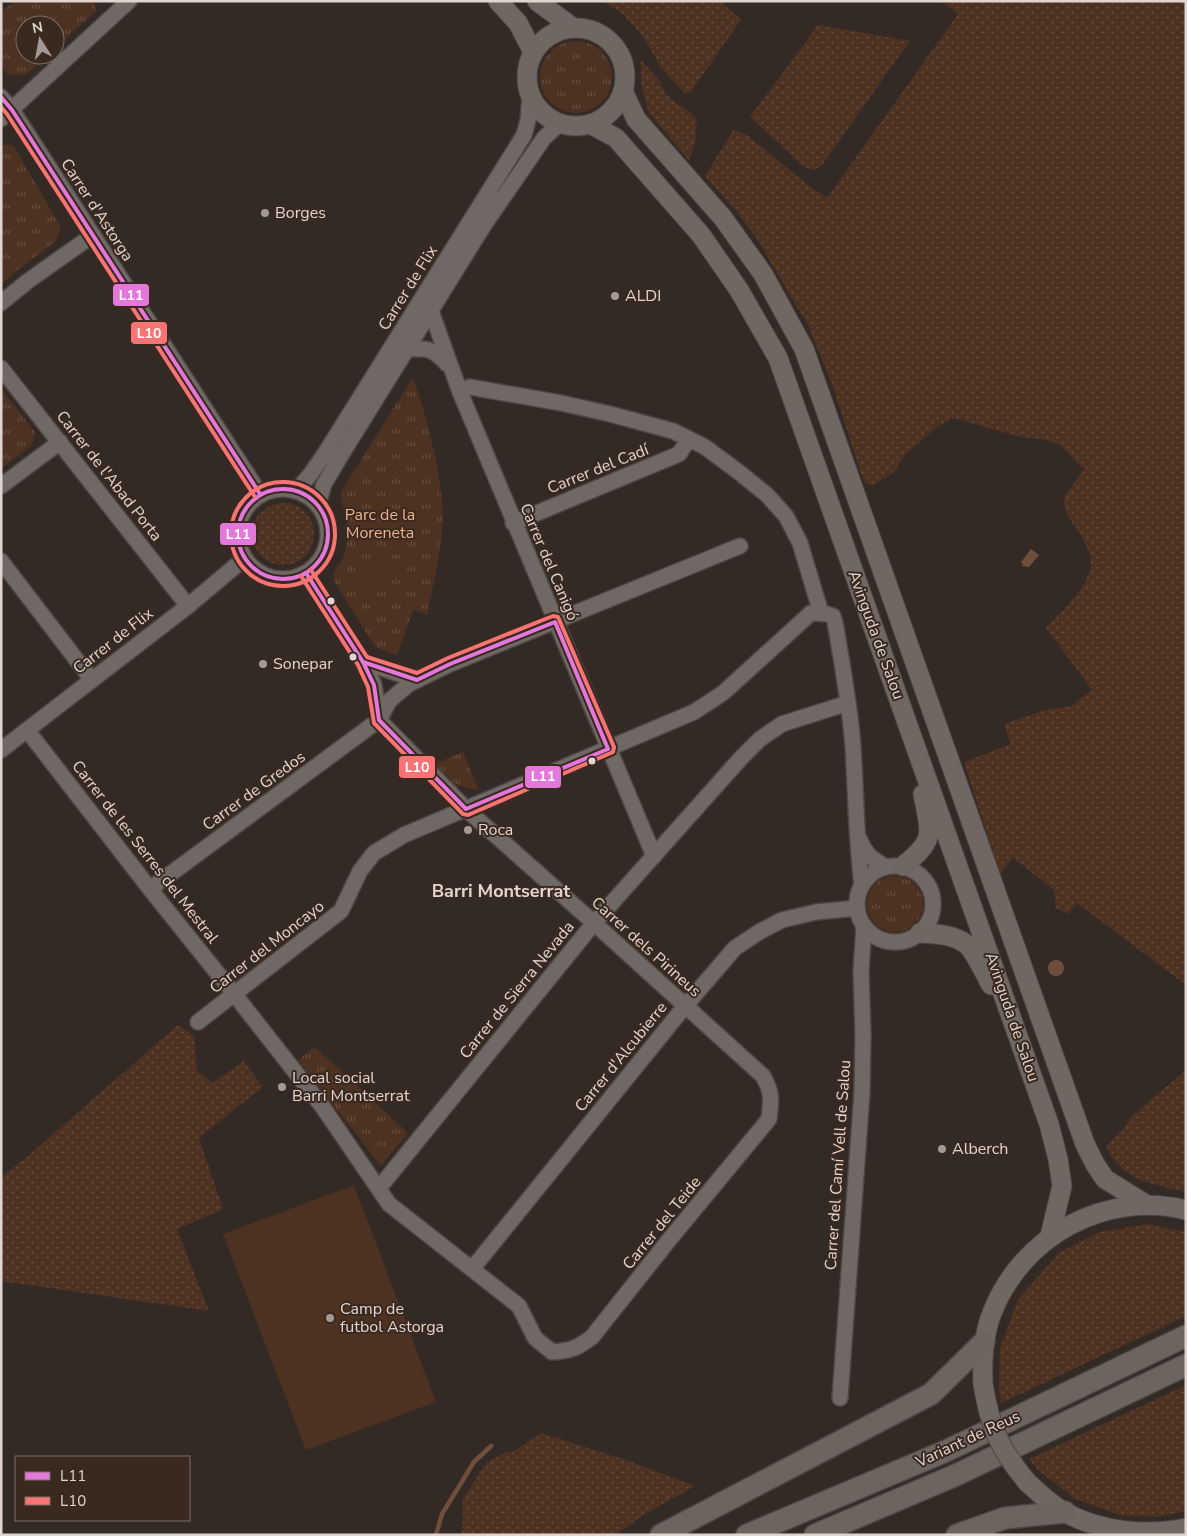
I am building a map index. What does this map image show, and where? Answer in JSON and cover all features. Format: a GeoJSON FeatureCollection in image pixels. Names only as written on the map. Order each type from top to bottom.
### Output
{"type":"FeatureCollection","features":[{"type":"Feature","properties":{"kind":"highway","name":"Variant de Reus"},"geometry":{"type":"LineString","coordinates":[[747,1535],[946,1450],[1186,1336]]}},
{"type":"Feature","properties":{"kind":"highway"},"geometry":{"type":"LineString","coordinates":[[661,1535],[931,1394],[984,1342]]}},
{"type":"Feature","properties":{"kind":"highway","name":"Variant de Reus"},"geometry":{"type":"LineString","coordinates":[[815,1535],[956,1475],[1186,1365]]}},
{"type":"Feature","properties":{"kind":"highway"},"geometry":{"type":"LineString","coordinates":[[957,1535],[1005,1518],[1065,1512]]}},
{"type":"Feature","properties":{"kind":"main road"},"geometry":{"type":"LineString","coordinates":[[498,1],[518,23],[533,52]]}},
{"type":"Feature","properties":{"kind":"main road"},"geometry":{"type":"LineString","coordinates":[[538,1],[572,27]]}},
{"type":"Feature","properties":{"kind":"main road"},"geometry":{"type":"LineString","coordinates":[[572,27],[586,28],[599,33],[610,41],[622,60],[625,70],[623,91],[613,110],[602,119],[590,124],[574,126],[559,124],[542,114],[530,97],[526,84],[528,63],[540,42],[558,30],[572,27]]}},
{"type":"Feature","properties":{"kind":"main road","name":"Avinguda de Salou"},"geometry":{"type":"LineString","coordinates":[[623,91],[636,119],[722,218],[763,274],[804,349],[1072,1109],[1091,1157],[1105,1179],[1147,1205]]}},
{"type":"Feature","properties":{"kind":"main road","name":"Avinguda de Salou"},"geometry":{"type":"LineString","coordinates":[[590,124],[616,138],[702,235],[738,290],[778,358],[1050,1124],[1062,1186],[1050,1236]]}},
{"type":"Feature","properties":{"kind":"main road"},"geometry":{"type":"LineString","coordinates":[[894,866],[918,854],[928,837],[928,819],[914,741]]}},
{"type":"Feature","properties":{"kind":"main road"},"geometry":{"type":"LineString","coordinates":[[920,933],[946,935],[966,944],[980,965],[1018,1034]]}},
{"type":"Feature","properties":{"kind":"main road"},"geometry":{"type":"LineString","coordinates":[[1186,1210],[1147,1205],[1121,1207],[1095,1213],[1072,1223],[1050,1236],[1017,1268],[1004,1287],[992,1314],[984,1342],[982,1363],[982,1384],[987,1412],[997,1438],[1010,1461],[1027,1482],[1045,1498],[1065,1512],[1116,1533],[1158,1534],[1186,1528]]}},
{"type":"Feature","properties":{"kind":"street"},"geometry":{"type":"LineString","coordinates":[[6,115],[119,5]]}},
{"type":"Feature","properties":{"kind":"street","name":"Carrer d'Astorga"},"geometry":{"type":"LineString","coordinates":[[1,97],[6,115],[93,235],[260,494]]}},
{"type":"Feature","properties":{"kind":"street","name":"Carrer de Flix"},"geometry":{"type":"LineString","coordinates":[[297,490],[324,456],[524,136],[528,120],[530,97]]}},
{"type":"Feature","properties":{"kind":"street","name":"Carrer de Flix"},"geometry":{"type":"LineString","coordinates":[[318,505],[324,484],[340,456],[484,225],[535,150],[544,138],[559,124]]}},
{"type":"Feature","properties":{"kind":"street"},"geometry":{"type":"LineString","coordinates":[[1,303],[28,281],[93,235]]}},
{"type":"Feature","properties":{"kind":"street","name":"Carrer del Canigó"},"geometry":{"type":"LineString","coordinates":[[431,311],[450,367],[513,522],[654,856]]}},
{"type":"Feature","properties":{"kind":"street","name":"Carrer del Canigó"},"geometry":{"type":"LineString","coordinates":[[407,349],[426,348],[438,354],[450,367]]}},
{"type":"Feature","properties":{"kind":"street","name":"Carrer de l'Abad Porta"},"geometry":{"type":"LineString","coordinates":[[1,368],[188,606]]}},
{"type":"Feature","properties":{"kind":"street"},"geometry":{"type":"LineString","coordinates":[[460,392],[470,387],[562,403],[673,431],[705,447],[740,473],[767,495],[786,516],[800,544],[827,614],[835,622],[853,746],[862,885]]}},
{"type":"Feature","properties":{"kind":"street","name":"Carrer del Cadí"},"geometry":{"type":"LineString","coordinates":[[513,522],[679,454],[689,439]]}},
{"type":"Feature","properties":{"kind":"street"},"geometry":{"type":"LineString","coordinates":[[1,486],[60,442]]}},
{"type":"Feature","properties":{"kind":"street"},"geometry":{"type":"LineString","coordinates":[[277,488],[297,490],[310,497],[324,513],[327,522],[327,546],[319,562],[306,573],[295,578],[283,580],[270,578],[256,571],[245,558],[238,544],[238,524],[247,505],[260,494],[277,488]]}},
{"type":"Feature","properties":{"kind":"street"},"geometry":{"type":"LineString","coordinates":[[379,720],[389,701],[410,684],[450,664],[740,546]]}},
{"type":"Feature","properties":{"kind":"street","name":"Carrer de Flix"},"geometry":{"type":"LineString","coordinates":[[1,750],[188,606],[245,558]]}},
{"type":"Feature","properties":{"kind":"street"},"geometry":{"type":"LineString","coordinates":[[1,561],[92,680]]}},
{"type":"Feature","properties":{"kind":"street"},"geometry":{"type":"LineString","coordinates":[[306,573],[364,662],[374,685],[379,720]]}},
{"type":"Feature","properties":{"kind":"street","name":"Carrer del Moncayo"},"geometry":{"type":"LineString","coordinates":[[198,1022],[341,911],[360,871],[374,853],[404,835],[694,712],[723,693],[812,613],[827,614]]}},
{"type":"Feature","properties":{"kind":"street"},"geometry":{"type":"LineString","coordinates":[[364,662],[417,680]]}},
{"type":"Feature","properties":{"kind":"street","name":"Carrer de Sierra Nevada"},"geometry":{"type":"LineString","coordinates":[[379,1188],[594,923],[760,739],[782,724],[848,703]]}},
{"type":"Feature","properties":{"kind":"street","name":"Carrer dels Pirineus"},"geometry":{"type":"LineString","coordinates":[[379,720],[466,809],[763,1076],[770,1088],[771,1102]]}},
{"type":"Feature","properties":{"kind":"street","name":"Carrer de Gredos"},"geometry":{"type":"LineString","coordinates":[[150,889],[379,720]]}},
{"type":"Feature","properties":{"kind":"street","name":"Carrer de les Serres del Mestral"},"geometry":{"type":"LineString","coordinates":[[28,730],[150,889],[322,1106],[389,1204],[519,1306],[535,1338],[552,1352],[564,1351]]}},
{"type":"Feature","properties":{"kind":"street"},"geometry":{"type":"LineString","coordinates":[[858,834],[862,845],[872,859],[894,866],[909,868],[918,873],[925,880],[933,895],[934,906],[928,924],[920,933],[908,940],[893,942],[878,938],[864,926],[857,908],[858,896],[867,878],[876,870],[894,866]]}},
{"type":"Feature","properties":{"kind":"street","name":"Carrer d'Alcubierre"},"geometry":{"type":"LineString","coordinates":[[472,1269],[685,1006],[735,948],[782,920],[816,912],[857,908]]}},
{"type":"Feature","properties":{"kind":"street"},"geometry":{"type":"LineString","coordinates":[[861,971],[864,926]]}},
{"type":"Feature","properties":{"kind":"street","name":"Carrer del Camí Vell de Salou"},"geometry":{"type":"LineString","coordinates":[[840,1398],[862,1092],[861,971],[878,938]]}},
{"type":"Feature","properties":{"kind":"street","name":"Carrer del Teide"},"geometry":{"type":"LineString","coordinates":[[564,1351],[579,1347],[592,1337],[758,1133],[768,1119],[771,1102]]}},
{"type":"Feature","properties":{"kind":"green space"},"geometry":{"type":"Polygon","coordinates":[[[15,1],[95,1],[96,11],[65,39],[65,15],[15,15],[15,65],[37,65],[26,75],[7,74],[1,66],[1,12],[15,1]]]}},
{"type":"Feature","properties":{"kind":"green space"},"geometry":{"type":"Polygon","coordinates":[[[602,1],[720,1],[741,20],[690,93],[685,94],[661,68],[644,38],[624,15],[602,1]]]}},
{"type":"Feature","properties":{"kind":"green space"},"geometry":{"type":"Polygon","coordinates":[[[940,1],[1186,1],[1186,985],[1077,903],[1068,914],[1056,908],[1054,890],[1013,858],[1000,874],[964,762],[1011,744],[1004,724],[1045,710],[1071,706],[1092,690],[1046,628],[1081,589],[1090,570],[1089,551],[1064,506],[1066,494],[1084,469],[1077,464],[1066,450],[1054,443],[1017,436],[953,418],[938,426],[905,455],[895,471],[874,485],[866,483],[862,476],[833,387],[809,327],[756,237],[705,176],[734,129],[747,135],[808,185],[827,198],[958,14],[940,1]]]}},
{"type":"Feature","properties":{"kind":"green space"},"geometry":{"type":"Polygon","coordinates":[[[818,25],[910,41],[822,165],[815,170],[804,167],[750,117],[818,25]]]}},
{"type":"Feature","properties":{"kind":"green space"},"geometry":{"type":"Polygon","coordinates":[[[576,41],[596,47],[606,57],[612,77],[606,97],[596,107],[576,113],[556,107],[546,97],[540,77],[546,57],[556,47],[576,41]]]}},
{"type":"Feature","properties":{"kind":"green space"},"geometry":{"type":"Polygon","coordinates":[[[641,60],[660,81],[665,93],[697,119],[695,144],[689,160],[649,113],[641,84],[641,60]]]}},
{"type":"Feature","properties":{"kind":"green space"},"geometry":{"type":"Polygon","coordinates":[[[13,145],[61,227],[56,241],[1,283],[1,146],[13,145]]]}},
{"type":"Feature","properties":{"kind":"green space","name":"Parc de la Moreneta"},"geometry":{"type":"Polygon","coordinates":[[[413,377],[427,422],[438,469],[443,515],[439,558],[427,615],[413,610],[397,655],[375,647],[334,581],[334,573],[344,556],[347,541],[347,521],[341,492],[413,377]]]}},
{"type":"Feature","properties":{"kind":"green space"},"geometry":{"type":"Polygon","coordinates":[[[1,389],[35,432],[32,445],[1,469],[1,389]]]}},
{"type":"Feature","properties":{"kind":"green space"},"geometry":{"type":"Polygon","coordinates":[[[277,503],[289,503],[305,512],[312,522],[314,534],[312,546],[305,556],[289,565],[277,565],[266,560],[257,551],[252,540],[252,528],[257,517],[266,508],[277,503]]]}},
{"type":"Feature","properties":{"kind":"green space"},"geometry":{"type":"Polygon","coordinates":[[[371,559],[386,561],[382,589],[366,588],[362,580],[362,569],[371,559]]]}},
{"type":"Feature","properties":{"kind":"green space"},"geometry":{"type":"Polygon","coordinates":[[[463,752],[479,790],[456,785],[434,764],[463,752]]]}},
{"type":"Feature","properties":{"kind":"green space"},"geometry":{"type":"Polygon","coordinates":[[[895,876],[906,878],[915,884],[921,893],[923,904],[921,915],[915,924],[906,930],[895,932],[884,930],[875,924],[869,915],[867,904],[869,893],[875,884],[884,878],[895,876]]]}},
{"type":"Feature","properties":{"kind":"green space"},"geometry":{"type":"Polygon","coordinates":[[[178,1025],[194,1036],[197,1071],[212,1083],[244,1061],[263,1087],[199,1138],[223,1209],[177,1229],[209,1311],[1,1281],[1,1177],[29,1155],[178,1025]]]}},
{"type":"Feature","properties":{"kind":"green space"},"geometry":{"type":"Polygon","coordinates":[[[315,1047],[408,1133],[381,1166],[298,1060],[315,1047]]]}},
{"type":"Feature","properties":{"kind":"green space"},"geometry":{"type":"Polygon","coordinates":[[[1186,1070],[1186,1192],[1150,1183],[1129,1174],[1112,1158],[1106,1146],[1123,1129],[1132,1116],[1186,1070]]]}},
{"type":"Feature","properties":{"kind":"green space","name":"Camp de futbol Astorga"},"geometry":{"type":"Polygon","coordinates":[[[354,1185],[436,1402],[306,1450],[223,1234],[354,1185]]]}},
{"type":"Feature","properties":{"kind":"green space"},"geometry":{"type":"Polygon","coordinates":[[[1147,1224],[1186,1232],[1186,1316],[1001,1403],[999,1388],[1000,1349],[1018,1299],[1060,1252],[1100,1232],[1147,1224]]]}},
{"type":"Feature","properties":{"kind":"green space"},"geometry":{"type":"Polygon","coordinates":[[[1186,1385],[1186,1511],[1156,1517],[1120,1515],[1075,1499],[1039,1471],[1029,1459],[1186,1385]]]}},
{"type":"Feature","properties":{"kind":"green space"},"geometry":{"type":"Polygon","coordinates":[[[541,1433],[626,1460],[695,1486],[645,1514],[615,1535],[462,1535],[463,1499],[486,1463],[508,1451],[511,1453],[541,1433]]]}},
{"type":"Feature","properties":{"kind":"shaded area"},"geometry":{"type":"Polygon","coordinates":[[[1031,549],[1039,555],[1029,567],[1022,566],[1021,562],[1031,549]]]}},
{"type":"Feature","properties":{"kind":"shaded area"},"geometry":{"type":"Polygon","coordinates":[[[1053,960],[1059,960],[1064,965],[1062,974],[1053,976],[1048,971],[1048,965],[1053,960]]]}},
{"type":"Feature","properties":{"kind":"waterway"},"geometry":{"type":"LineString","coordinates":[[436,1535],[442,1514],[474,1462],[491,1446]]}},
{"type":"Feature","properties":{"kind":"transit line","name":"L11"},"geometry":{"type":"LineString","coordinates":[[1,97],[12,110],[260,494]]}},
{"type":"Feature","properties":{"kind":"transit line","name":"L10"},"geometry":{"type":"LineString","coordinates":[[1,107],[255,497]]}},
{"type":"Feature","properties":{"kind":"transit line","name":"L10"},"geometry":{"type":"LineString","coordinates":[[283,482],[303,486],[320,497],[331,514],[335,534],[331,554],[320,571],[303,582],[283,586],[263,582],[246,571],[235,554],[231,534],[235,514],[246,497],[263,486],[283,482]]}},
{"type":"Feature","properties":{"kind":"transit line","name":"L11"},"geometry":{"type":"LineString","coordinates":[[274,489],[292,489],[308,496],[321,509],[328,525],[328,534],[328,543],[321,559],[308,572],[292,579],[274,579],[258,572],[245,559],[238,543],[238,525],[245,509],[258,496],[274,489]]}},
{"type":"Feature","properties":{"kind":"transit line","name":"L10"},"geometry":{"type":"LineString","coordinates":[[301,576],[358,665],[368,687],[374,723],[463,814],[468,815],[613,752],[614,747],[558,617],[553,616],[448,658],[417,673],[367,657],[311,570]]}},
{"type":"Feature","properties":{"kind":"transit line","name":"L11"},"geometry":{"type":"LineString","coordinates":[[306,573],[363,662]]}},
{"type":"Feature","properties":{"kind":"transit line","name":"L11"},"geometry":{"type":"LineString","coordinates":[[555,622],[608,749],[466,809],[379,720],[374,685],[363,662],[417,680],[450,664],[555,622]]}},
{"type":"Feature","properties":{"kind":"place","name":"Borges"},"geometry":{"type":"Point","coordinates":[265,213]}},
{"type":"Feature","properties":{"kind":"place","name":"ALDI"},"geometry":{"type":"Point","coordinates":[615,296]}},
{"type":"Feature","properties":{"kind":"place","name":"Sonepar"},"geometry":{"type":"Point","coordinates":[263,664]}},
{"type":"Feature","properties":{"kind":"place","name":"Roca"},"geometry":{"type":"Point","coordinates":[468,830]}},
{"type":"Feature","properties":{"kind":"place","name":"Local social Barri Montserrat"},"geometry":{"type":"Point","coordinates":[282,1087]}},
{"type":"Feature","properties":{"kind":"place","name":"Alberch"},"geometry":{"type":"Point","coordinates":[942,1149]}},
{"type":"Feature","properties":{"kind":"place","name":"Camp de futbol Astorga"},"geometry":{"type":"Point","coordinates":[330,1318]}},
{"type":"Feature","properties":{"kind":"district","name":"Barri Montserrat"},"geometry":{"type":"Point","coordinates":[501,891]}}]}
